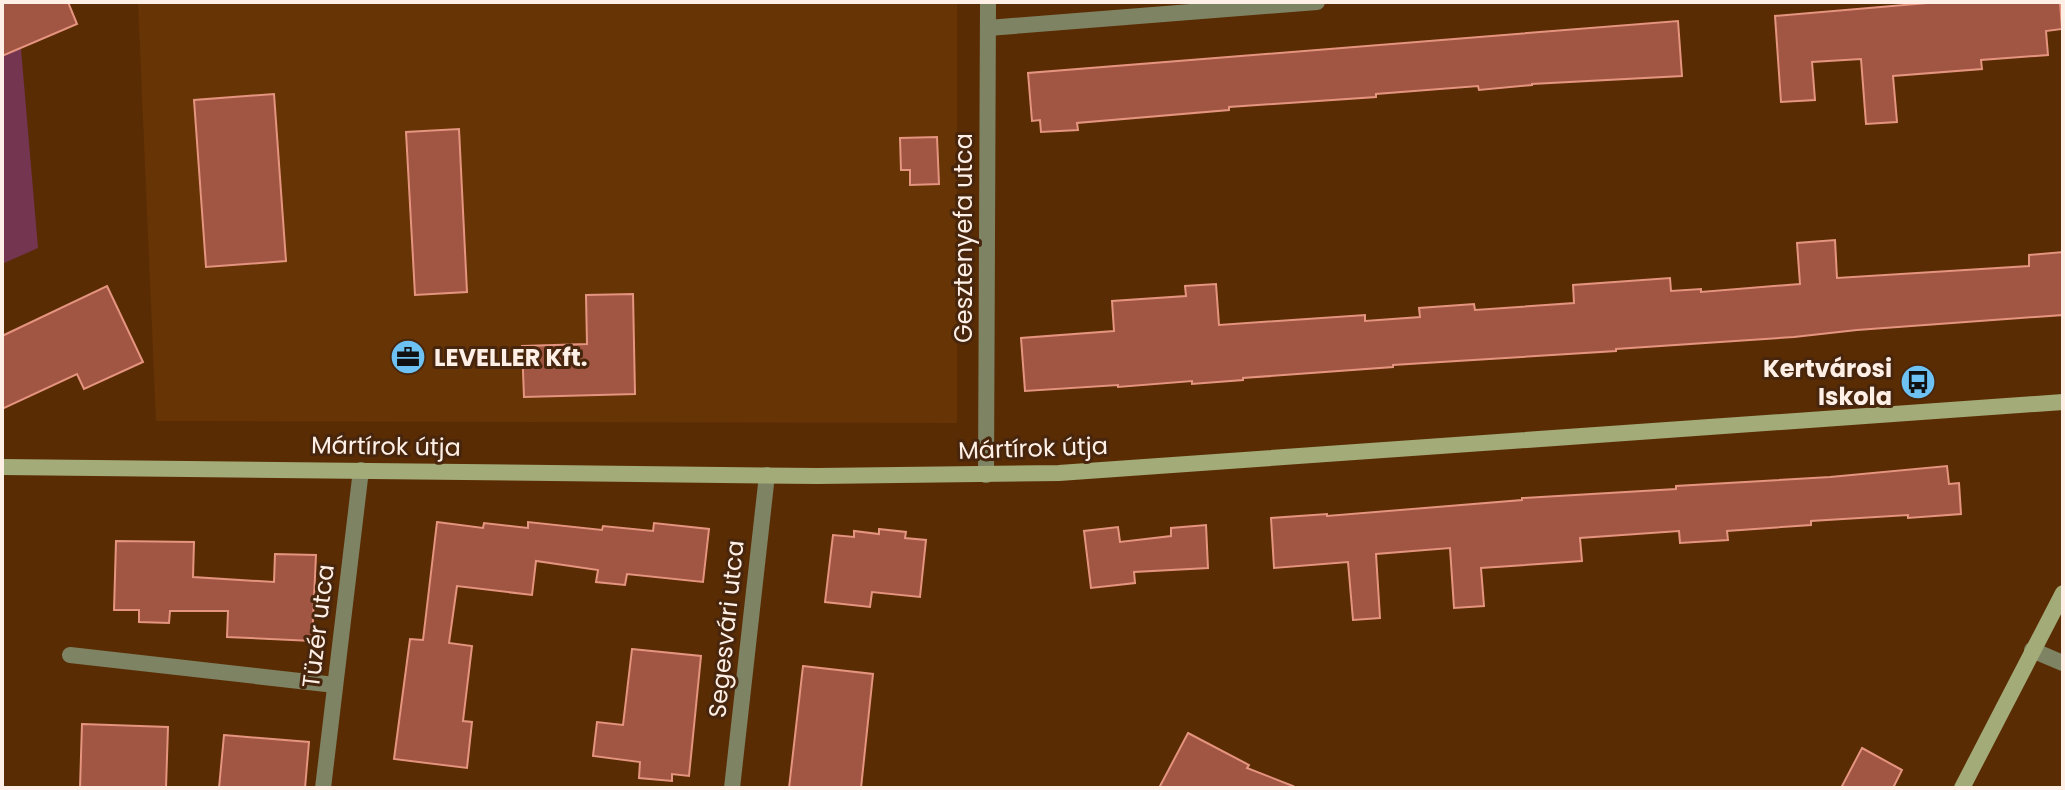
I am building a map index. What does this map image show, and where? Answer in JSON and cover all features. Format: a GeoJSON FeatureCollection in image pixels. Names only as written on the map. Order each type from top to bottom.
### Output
{"type":"FeatureCollection","features":[{"type":"Feature","properties":{"kind":"street","name":"Gesztenyefa utca"},"geometry":{"type":"LineString","coordinates":[[986,475],[988,2]]}},
{"type":"Feature","properties":{"kind":"street"},"geometry":{"type":"LineString","coordinates":[[988,28],[1317,2]]}},
{"type":"Feature","properties":{"kind":"street","name":"Mártírok útja"},"geometry":{"type":"LineString","coordinates":[[2,467],[986,475],[1075,472],[2063,402]]}},
{"type":"Feature","properties":{"kind":"street","name":"Tüzér utca"},"geometry":{"type":"LineString","coordinates":[[323,788],[361,470]]}},
{"type":"Feature","properties":{"kind":"street","name":"Segesvári utca"},"geometry":{"type":"LineString","coordinates":[[732,788],[767,475]]}},
{"type":"Feature","properties":{"kind":"street"},"geometry":{"type":"LineString","coordinates":[[1962,788],[2063,593]]}},
{"type":"Feature","properties":{"kind":"street"},"geometry":{"type":"LineString","coordinates":[[2032,650],[2063,663]]}},
{"type":"Feature","properties":{"kind":"street"},"geometry":{"type":"LineString","coordinates":[[70,655],[335,685]]}},
{"type":"Feature","properties":{"kind":"shaded area"},"geometry":{"type":"Polygon","coordinates":[[[2,2],[17,2],[38,248],[2,264],[2,2]]]}},
{"type":"Feature","properties":{"kind":"shaded area"},"geometry":{"type":"Polygon","coordinates":[[[138,2],[957,2],[957,423],[156,421],[138,2]]]}},
{"type":"Feature","properties":{"kind":"building"},"geometry":{"type":"Polygon","coordinates":[[[2,2],[68,2],[77,24],[2,56],[2,2]]]}},
{"type":"Feature","properties":{"kind":"building"},"geometry":{"type":"Polygon","coordinates":[[[1939,2],[2060,2],[2062,29],[2046,31],[2048,55],[1981,60],[1982,69],[1893,76],[1897,122],[1866,124],[1861,59],[1812,62],[1815,100],[1781,102],[1775,16],[1939,2]]]}},
{"type":"Feature","properties":{"kind":"building"},"geometry":{"type":"Polygon","coordinates":[[[1678,21],[1682,76],[1479,90],[1478,86],[1229,107],[1229,110],[1077,123],[1078,130],[1041,132],[1040,120],[1032,121],[1028,73],[1678,21]]]}},
{"type":"Feature","properties":{"kind":"building"},"geometry":{"type":"Polygon","coordinates":[[[274,94],[286,261],[206,267],[194,100],[274,94]]]}},
{"type":"Feature","properties":{"kind":"building"},"geometry":{"type":"Polygon","coordinates":[[[459,129],[467,292],[415,295],[406,132],[459,129]]]}},
{"type":"Feature","properties":{"kind":"building"},"geometry":{"type":"Polygon","coordinates":[[[937,137],[939,184],[910,185],[910,170],[901,170],[900,138],[937,137]]]}},
{"type":"Feature","properties":{"kind":"building"},"geometry":{"type":"Polygon","coordinates":[[[1835,240],[1837,278],[2029,266],[2029,255],[2063,252],[2063,315],[1616,351],[1393,365],[1192,384],[1192,381],[1025,391],[1021,338],[1114,331],[1112,301],[1186,296],[1185,286],[1216,284],[1219,325],[1365,315],[1365,321],[1420,317],[1419,308],[1474,304],[1475,310],[1574,303],[1573,285],[1670,278],[1671,291],[1701,289],[1701,292],[1800,284],[1797,243],[1835,240]]]}},
{"type":"Feature","properties":{"kind":"building"},"geometry":{"type":"Polygon","coordinates":[[[107,286],[143,362],[84,389],[77,374],[2,409],[2,336],[107,286]]]}},
{"type":"Feature","properties":{"kind":"building"},"geometry":{"type":"Polygon","coordinates":[[[633,294],[635,394],[524,397],[522,346],[587,344],[586,295],[633,294]]]}},
{"type":"Feature","properties":{"kind":"building"},"geometry":{"type":"Polygon","coordinates":[[[1947,466],[1949,484],[1959,483],[1961,514],[1811,521],[1811,525],[1727,531],[1728,540],[1680,543],[1679,531],[1580,538],[1582,561],[1481,568],[1484,606],[1454,608],[1450,548],[1376,554],[1380,618],[1353,620],[1348,562],[1274,568],[1271,518],[1947,466]]]}},
{"type":"Feature","properties":{"kind":"building"},"geometry":{"type":"Polygon","coordinates":[[[437,522],[483,528],[484,523],[528,528],[528,522],[602,530],[603,526],[653,531],[654,523],[709,529],[703,582],[627,574],[625,585],[596,582],[598,570],[536,561],[532,595],[457,586],[449,643],[472,646],[463,721],[472,722],[467,768],[394,759],[410,639],[423,640],[437,522]]]}},
{"type":"Feature","properties":{"kind":"building"},"geometry":{"type":"Polygon","coordinates":[[[1206,525],[1208,568],[1134,572],[1135,583],[1091,588],[1084,531],[1118,527],[1120,542],[1171,536],[1171,528],[1206,525]]]}},
{"type":"Feature","properties":{"kind":"building"},"geometry":{"type":"Polygon","coordinates":[[[879,529],[906,532],[905,538],[926,540],[920,597],[872,592],[870,607],[825,602],[833,535],[854,537],[854,531],[879,534],[879,529]]]}},
{"type":"Feature","properties":{"kind":"building"},"geometry":{"type":"Polygon","coordinates":[[[116,541],[194,542],[193,577],[274,582],[275,554],[316,555],[312,641],[227,637],[228,611],[170,611],[169,623],[139,622],[139,610],[114,610],[116,541]]]}},
{"type":"Feature","properties":{"kind":"building"},"geometry":{"type":"Polygon","coordinates":[[[632,649],[701,656],[689,776],[672,774],[672,781],[639,778],[640,762],[593,756],[597,722],[623,725],[632,649]]]}},
{"type":"Feature","properties":{"kind":"building"},"geometry":{"type":"Polygon","coordinates":[[[803,666],[873,674],[861,788],[789,788],[803,666]]]}},
{"type":"Feature","properties":{"kind":"building"},"geometry":{"type":"Polygon","coordinates":[[[82,724],[168,727],[166,788],[80,788],[82,724]]]}},
{"type":"Feature","properties":{"kind":"building"},"geometry":{"type":"Polygon","coordinates":[[[1188,733],[1249,765],[1247,768],[1292,788],[1159,788],[1188,733]]]}},
{"type":"Feature","properties":{"kind":"building"},"geometry":{"type":"Polygon","coordinates":[[[224,735],[309,742],[305,788],[219,788],[224,735]]]}},
{"type":"Feature","properties":{"kind":"building"},"geometry":{"type":"Polygon","coordinates":[[[1862,748],[1902,770],[1893,788],[1841,788],[1862,748]]]}},
{"type":"Feature","properties":{"kind":"place","name":"LEVELLER Kft."},"geometry":{"type":"Point","coordinates":[408,357]}},
{"type":"Feature","properties":{"kind":"place","name":"Kertvárosi Iskola"},"geometry":{"type":"Point","coordinates":[1918,382]}}]}
